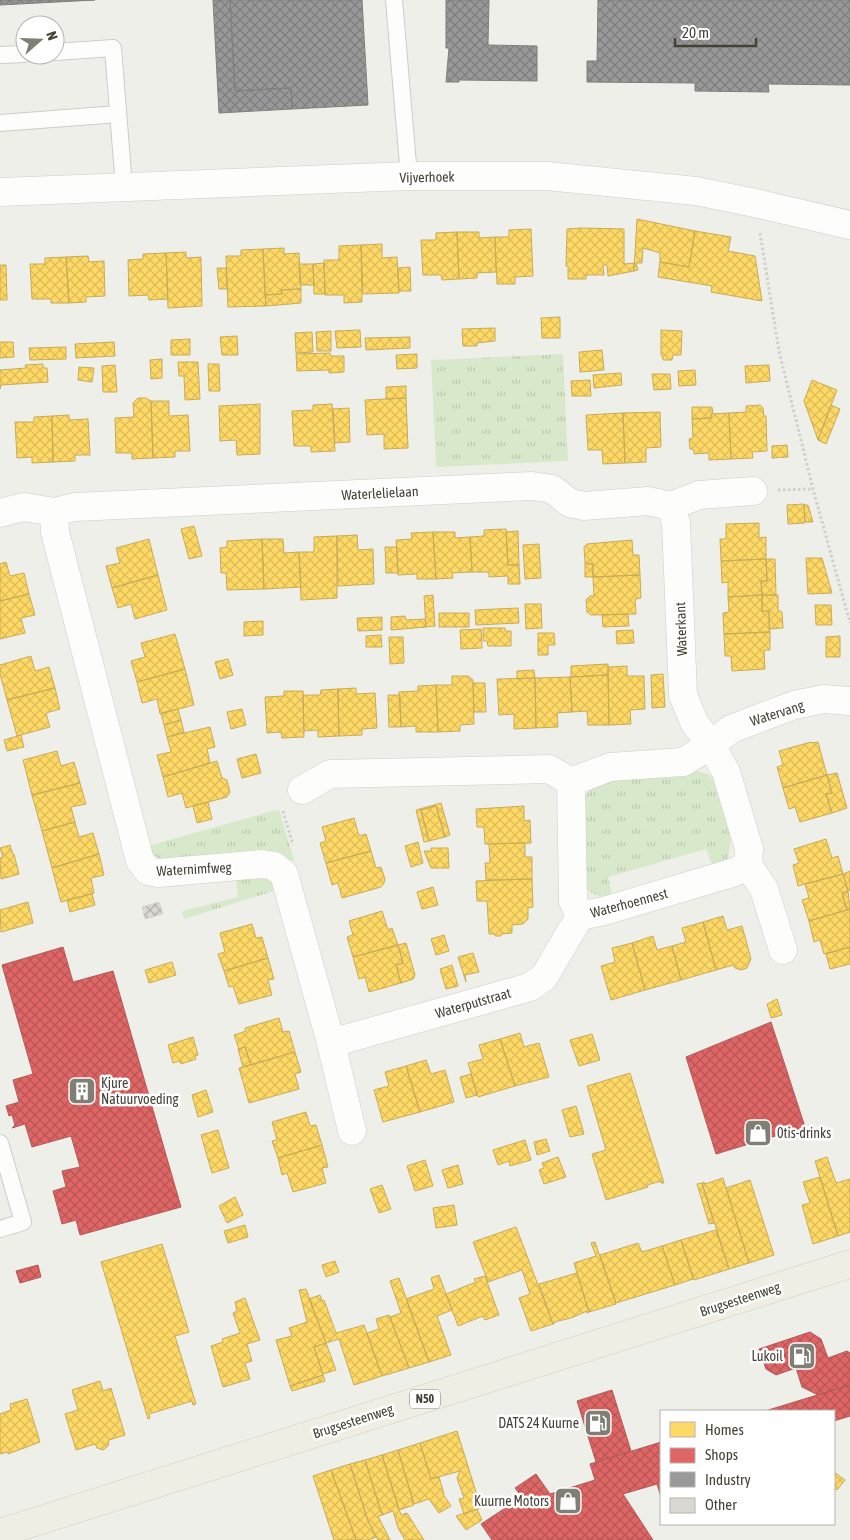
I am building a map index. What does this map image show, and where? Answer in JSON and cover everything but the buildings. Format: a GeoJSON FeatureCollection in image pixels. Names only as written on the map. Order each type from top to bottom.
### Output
{"type":"FeatureCollection","features":[{"type":"Feature","properties":{"kind":"main road","name":"Brugsesteenweg"},"geometry":{"type":"LineString","coordinates":[[0,1533],[850,1264]]}},
{"type":"Feature","properties":{"kind":"street","name":"Vijverhoek"},"geometry":{"type":"LineString","coordinates":[[0,192],[409,176],[547,176],[696,191],[850,225]]}},
{"type":"Feature","properties":{"kind":"street","name":"Waterlelielaan"},"geometry":{"type":"LineString","coordinates":[[0,513],[24,507],[54,512],[75,507],[532,486],[552,489],[570,503],[584,506],[648,501],[671,506]]}},
{"type":"Feature","properties":{"kind":"street"},"geometry":{"type":"LineString","coordinates":[[671,506],[699,495],[753,492]]}},
{"type":"Feature","properties":{"kind":"street","name":"Waterkant"},"geometry":{"type":"LineString","coordinates":[[671,506],[676,523],[683,695],[694,722],[710,745]]}},
{"type":"Feature","properties":{"kind":"street","name":"Waternimfweg"},"geometry":{"type":"LineString","coordinates":[[54,512],[55,532],[140,861],[148,871],[158,873],[262,864],[274,866],[284,874]]}},
{"type":"Feature","properties":{"kind":"street","name":"Watervang"},"geometry":{"type":"LineString","coordinates":[[710,745],[731,729],[794,705],[824,699],[850,701]]}},
{"type":"Feature","properties":{"kind":"street"},"geometry":{"type":"LineString","coordinates":[[302,790],[330,774],[549,769],[571,782],[610,767],[683,762],[710,745],[726,772],[749,848],[748,865],[764,889],[783,950]]}},
{"type":"Feature","properties":{"kind":"street","name":"Waterhoennest"},"geometry":{"type":"LineString","coordinates":[[571,782],[573,901],[580,916],[604,911],[735,872],[748,865]]}},
{"type":"Feature","properties":{"kind":"street"},"geometry":{"type":"LineString","coordinates":[[284,874],[352,1131]]}},
{"type":"Feature","properties":{"kind":"street","name":"Waterputstraat"},"geometry":{"type":"LineString","coordinates":[[330,1043],[530,987],[544,977],[580,916]]}},
{"type":"Feature","properties":{"kind":"lane"},"geometry":{"type":"LineString","coordinates":[[394,0],[409,176]]}},
{"type":"Feature","properties":{"kind":"lane"},"geometry":{"type":"LineString","coordinates":[[65,51],[113,48],[124,187]]}},
{"type":"Feature","properties":{"kind":"lane"},"geometry":{"type":"LineString","coordinates":[[0,55],[15,54]]}},
{"type":"Feature","properties":{"kind":"lane"},"geometry":{"type":"LineString","coordinates":[[0,123],[118,114]]}},
{"type":"Feature","properties":{"kind":"lane"},"geometry":{"type":"LineString","coordinates":[[0,1143],[23,1222],[0,1229]]}},
{"type":"Feature","properties":{"kind":"path"},"geometry":{"type":"LineString","coordinates":[[755,203],[779,350],[813,489],[850,623]]}},
{"type":"Feature","properties":{"kind":"path"},"geometry":{"type":"LineString","coordinates":[[753,492],[813,489]]}},
{"type":"Feature","properties":{"kind":"path"},"geometry":{"type":"LineString","coordinates":[[284,874],[297,862],[283,811],[284,804],[302,790]]}},
{"type":"Feature","properties":{"kind":"green space"},"geometry":{"type":"Polygon","coordinates":[[[563,354],[568,461],[436,467],[431,360],[563,354]]]}},
{"type":"Feature","properties":{"kind":"green space"},"geometry":{"type":"Polygon","coordinates":[[[694,770],[710,775],[720,790],[732,830],[728,860],[713,867],[706,849],[608,877],[613,898],[598,896],[588,890],[585,887],[582,799],[599,780],[694,770]]]}},
{"type":"Feature","properties":{"kind":"green space"},"geometry":{"type":"Polygon","coordinates":[[[279,809],[294,860],[289,861],[282,854],[272,851],[161,860],[152,854],[148,846],[279,809]]]}},
{"type":"Feature","properties":{"kind":"green space"},"geometry":{"type":"Polygon","coordinates":[[[265,877],[272,881],[277,890],[184,919],[182,911],[238,897],[236,878],[265,877]]]}},
{"type":"Feature","properties":{"kind":"place","name":"Kjure Natuurvoeding"},"geometry":{"type":"Point","coordinates":[82,1091]}},
{"type":"Feature","properties":{"kind":"place","name":"0tis-drinks"},"geometry":{"type":"Point","coordinates":[758,1133]}},
{"type":"Feature","properties":{"kind":"place","name":"Lukoil"},"geometry":{"type":"Point","coordinates":[802,1356]}},
{"type":"Feature","properties":{"kind":"place","name":"DATS 24 Kuurne"},"geometry":{"type":"Point","coordinates":[598,1423]}},
{"type":"Feature","properties":{"kind":"place","name":"Kuurne Motors"},"geometry":{"type":"Point","coordinates":[568,1501]}}]}
